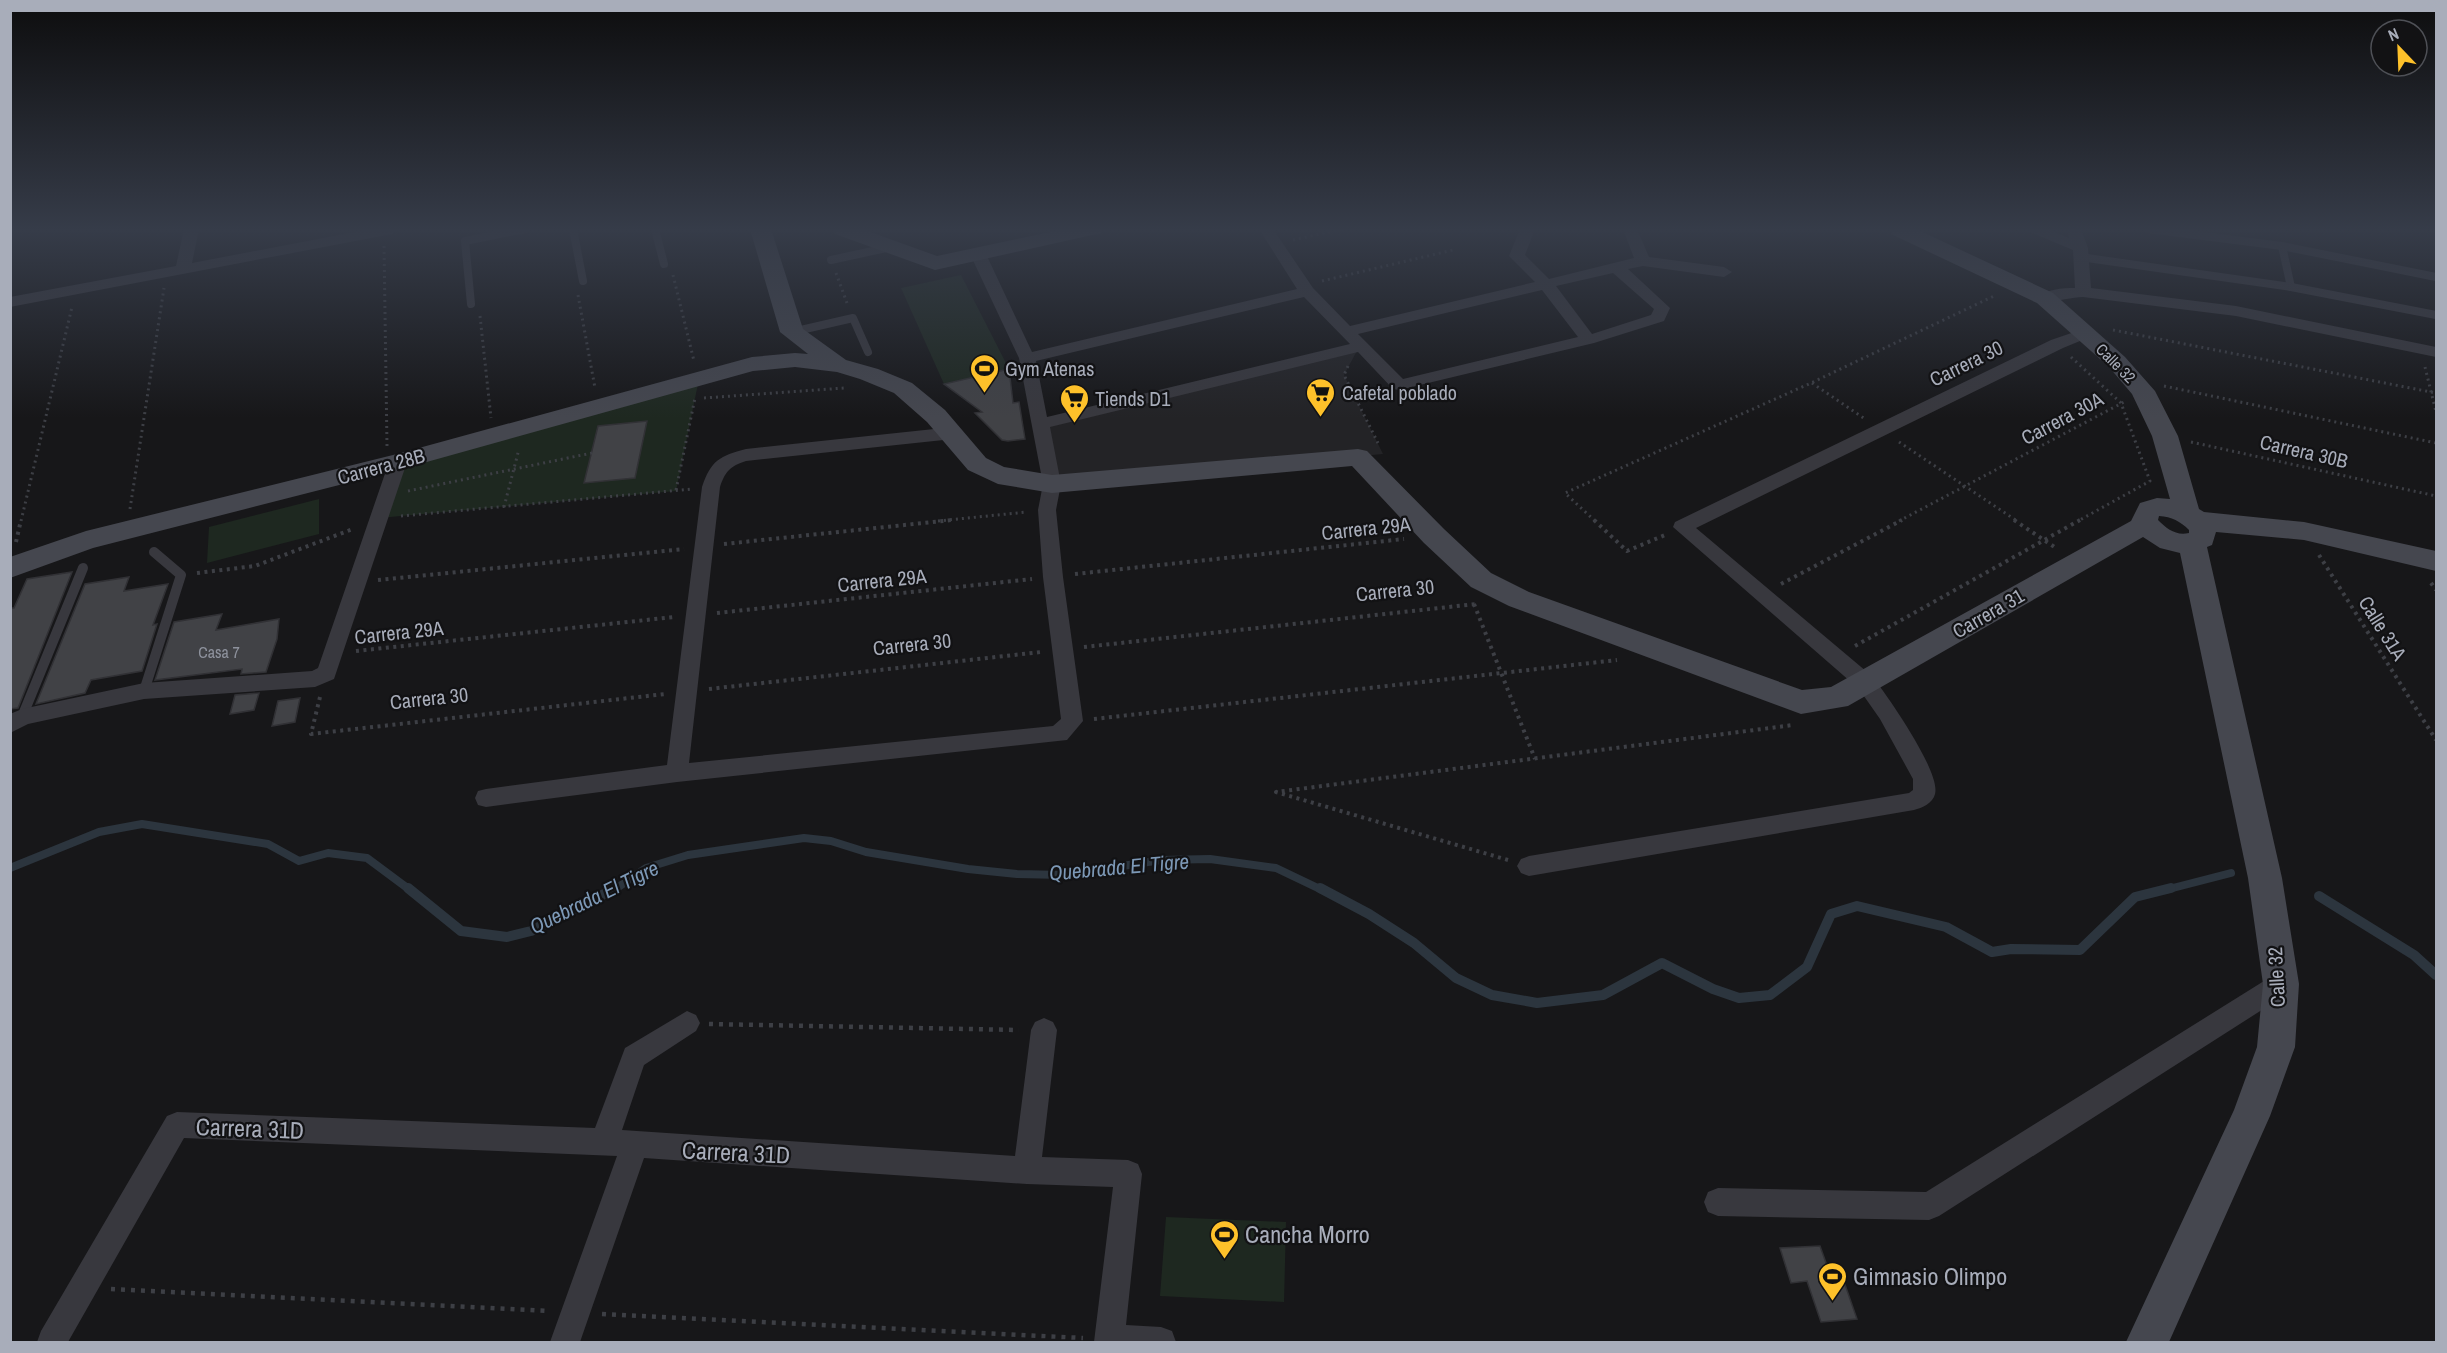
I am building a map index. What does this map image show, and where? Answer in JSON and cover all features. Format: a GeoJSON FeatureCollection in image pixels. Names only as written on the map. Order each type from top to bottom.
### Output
{"type":"FeatureCollection","features":[{"type":"Feature","properties":{"kind":"street"},"geometry":{"type":"LineString","coordinates":[[10,302],[64,292]]}},
{"type":"Feature","properties":{"kind":"street"},"geometry":{"type":"LineString","coordinates":[[780,292],[792,332],[838,365],[869,374],[903,388],[953,433],[977,464],[998,475],[1052,484]]}},
{"type":"Feature","properties":{"kind":"street"},"geometry":{"type":"LineString","coordinates":[[486,798],[677,773],[1059,734],[1068,728],[1072,721],[1053,577],[1047,510],[1052,484],[1028,358],[996,292]]}},
{"type":"Feature","properties":{"kind":"street"},"geometry":{"type":"LineString","coordinates":[[1028,358],[1292,292]]}},
{"type":"Feature","properties":{"kind":"street"},"geometry":{"type":"LineString","coordinates":[[1308,292],[1359,347],[1399,385],[1588,340],[1658,318],[1662,309],[1644,292]]}},
{"type":"Feature","properties":{"kind":"street"},"geometry":{"type":"LineString","coordinates":[[1345,332],[1512,292]]}},
{"type":"Feature","properties":{"kind":"street"},"geometry":{"type":"LineString","coordinates":[[1552,292],[1588,340]]}},
{"type":"Feature","properties":{"kind":"street","name":"Calle 32"},"geometry":{"type":"LineString","coordinates":[[2034,292],[2044,298],[2086,333],[2143,391],[2169,448],[2183,527],[2204,591],[2265,878],[2281,984],[2276,1047],[2254,1106],[2147,1342]]}},
{"type":"Feature","properties":{"kind":"street"},"geometry":{"type":"LineString","coordinates":[[2044,298],[2062,293],[2080,292]]}},
{"type":"Feature","properties":{"kind":"street"},"geometry":{"type":"LineString","coordinates":[[2084,292],[2236,311],[2431,358]]}},
{"type":"Feature","properties":{"kind":"street","name":"Carrera 28B"},"geometry":{"type":"LineString","coordinates":[[13,555],[86,540],[393,463],[598,406],[697,389],[752,364],[792,332]]}},
{"type":"Feature","properties":{"kind":"street","name":"Carrera 30"},"geometry":{"type":"LineString","coordinates":[[1682,527],[2057,344],[2086,333]]}},
{"type":"Feature","properties":{"kind":"street"},"geometry":{"type":"LineString","coordinates":[[1040,424],[1359,347]]}},
{"type":"Feature","properties":{"kind":"street","name":"Carrera 28B"},"geometry":{"type":"LineString","coordinates":[[752,364],[795,360],[838,365]]}},
{"type":"Feature","properties":{"kind":"street"},"geometry":{"type":"LineString","coordinates":[[677,773],[694,615],[711,487],[716,469],[727,460],[746,455],[953,433]]}},
{"type":"Feature","properties":{"kind":"street","name":"Carrera 31"},"geometry":{"type":"LineString","coordinates":[[1052,484],[1358,457],[1434,536],[1482,580],[1519,599],[1801,702],[1837,698],[2109,545],[2183,527],[2304,531],[2436,561]]}},
{"type":"Feature","properties":{"kind":"street"},"geometry":{"type":"LineString","coordinates":[[16,721],[144,691],[315,679],[331,663],[387,496],[393,463]]}},
{"type":"Feature","properties":{"kind":"street"},"geometry":{"type":"LineString","coordinates":[[1529,866],[1914,801],[1924,794],[1924,779],[1888,713],[1866,682],[1682,527]]}},
{"type":"Feature","properties":{"kind":"street"},"geometry":{"type":"LineString","coordinates":[[1718,1202],[1929,1206],[2281,984]]}},
{"type":"Feature","properties":{"kind":"street"},"geometry":{"type":"LineString","coordinates":[[604,1142],[634,1057],[687,1023]]}},
{"type":"Feature","properties":{"kind":"street"},"geometry":{"type":"LineString","coordinates":[[1027,1170],[1044,1030]]}},
{"type":"Feature","properties":{"kind":"street","name":"Carrera 31D"},"geometry":{"type":"LineString","coordinates":[[52,1342],[177,1125],[604,1142],[634,1146],[1128,1174],[1109,1341]]}},
{"type":"Feature","properties":{"kind":"street"},"geometry":{"type":"LineString","coordinates":[[565,1342],[634,1146]]}},
{"type":"Feature","properties":{"kind":"street"},"geometry":{"type":"LineString","coordinates":[[1109,1341],[1161,1342]]}},
{"type":"Feature","properties":{"kind":"lane"},"geometry":{"type":"LineString","coordinates":[[470,292],[471,304]]}},
{"type":"Feature","properties":{"kind":"lane"},"geometry":{"type":"LineString","coordinates":[[2318,292],[2436,315]]}},
{"type":"Feature","properties":{"kind":"lane"},"geometry":{"type":"LineString","coordinates":[[792,332],[853,318],[868,352]]}},
{"type":"Feature","properties":{"kind":"lane"},"geometry":{"type":"LineString","coordinates":[[144,691],[181,575],[154,552]]}},
{"type":"Feature","properties":{"kind":"lane"},"geometry":{"type":"LineString","coordinates":[[16,721],[83,568]]}},
{"type":"Feature","properties":{"kind":"path"},"geometry":{"type":"LineString","coordinates":[[13,555],[75,292]]}},
{"type":"Feature","properties":{"kind":"path"},"geometry":{"type":"LineString","coordinates":[[126,530],[164,292]]}},
{"type":"Feature","properties":{"kind":"path"},"geometry":{"type":"LineString","coordinates":[[389,292],[393,463]]}},
{"type":"Feature","properties":{"kind":"path"},"geometry":{"type":"LineString","coordinates":[[181,575],[255,566],[379,519],[676,491],[697,389],[677,292]]}},
{"type":"Feature","properties":{"kind":"path"},"geometry":{"type":"LineString","coordinates":[[843,292],[853,318]]}},
{"type":"Feature","properties":{"kind":"path"},"geometry":{"type":"LineString","coordinates":[[1682,527],[1627,551],[1565,493],[1811,382],[2002,292]]}},
{"type":"Feature","properties":{"kind":"path"},"geometry":{"type":"LineString","coordinates":[[578,294],[598,406]]}},
{"type":"Feature","properties":{"kind":"path"},"geometry":{"type":"LineString","coordinates":[[480,314],[493,435]]}},
{"type":"Feature","properties":{"kind":"path"},"geometry":{"type":"LineString","coordinates":[[2086,333],[2111,330],[2436,393]]}},
{"type":"Feature","properties":{"kind":"path"},"geometry":{"type":"LineString","coordinates":[[1836,657],[2150,481],[2121,403],[2057,344]]}},
{"type":"Feature","properties":{"kind":"path"},"geometry":{"type":"LineString","coordinates":[[1359,347],[1344,375],[1378,444]]}},
{"type":"Feature","properties":{"kind":"path"},"geometry":{"type":"LineString","coordinates":[[2431,358],[2430,392],[2436,412]]}},
{"type":"Feature","properties":{"kind":"path"},"geometry":{"type":"LineString","coordinates":[[1811,382],[2077,562]]}},
{"type":"Feature","properties":{"kind":"path","name":"Carrera 30A"},"geometry":{"type":"LineString","coordinates":[[1761,594],[2143,391],[2166,386],[2436,443]]}},
{"type":"Feature","properties":{"kind":"path"},"geometry":{"type":"LineString","coordinates":[[697,389],[847,388]]}},
{"type":"Feature","properties":{"kind":"path"},"geometry":{"type":"LineString","coordinates":[[504,507],[524,427]]}},
{"type":"Feature","properties":{"kind":"path","name":"Carrera 30B"},"geometry":{"type":"LineString","coordinates":[[2169,448],[2436,496]]}},
{"type":"Feature","properties":{"kind":"path"},"geometry":{"type":"LineString","coordinates":[[387,496],[591,453]]}},
{"type":"Feature","properties":{"kind":"path","name":"Calle 31A"},"geometry":{"type":"LineString","coordinates":[[2304,531],[2436,740]]}},
{"type":"Feature","properties":{"kind":"path","name":"Carrera 29A"},"geometry":{"type":"LineString","coordinates":[[331,663],[694,615],[1434,536]]}},
{"type":"Feature","properties":{"kind":"path","name":"Carrera 30"},"geometry":{"type":"LineString","coordinates":[[331,663],[311,734],[1519,599]]}},
{"type":"Feature","properties":{"kind":"path"},"geometry":{"type":"LineString","coordinates":[[1474,604],[1535,759]]}},
{"type":"Feature","properties":{"kind":"path"},"geometry":{"type":"LineString","coordinates":[[1072,721],[1620,659]]}},
{"type":"Feature","properties":{"kind":"path"},"geometry":{"type":"LineString","coordinates":[[1529,866],[1276,792],[1794,725]]}},
{"type":"Feature","properties":{"kind":"path"},"geometry":{"type":"LineString","coordinates":[[687,1023],[1044,1030]]}},
{"type":"Feature","properties":{"kind":"shaded area"},"geometry":{"type":"Polygon","coordinates":[[[903,292],[970,292],[1009,369],[944,384],[903,292]]]}},
{"type":"Feature","properties":{"kind":"shaded area"},"geometry":{"type":"Polygon","coordinates":[[[1359,347],[1344,375],[1383,454],[1052,484],[1040,424],[1359,347]]]}},
{"type":"Feature","properties":{"kind":"shaded area"},"geometry":{"type":"Polygon","coordinates":[[[699,379],[676,491],[379,518],[398,462],[699,379]]]}},
{"type":"Feature","properties":{"kind":"shaded area"},"geometry":{"type":"Polygon","coordinates":[[[319,499],[319,534],[207,563],[209,527],[319,499]]]}},
{"type":"Feature","properties":{"kind":"shaded area","name":"Cancha Morro"},"geometry":{"type":"Polygon","coordinates":[[[1166,1217],[1286,1222],[1284,1302],[1160,1296],[1166,1217]]]}},
{"type":"Feature","properties":{"kind":"building"},"geometry":{"type":"Polygon","coordinates":[[[1009,369],[1013,403],[1019,402],[1025,439],[1008,441],[1002,440],[975,413],[982,412],[944,384],[1009,369]]]}},
{"type":"Feature","properties":{"kind":"building"},"geometry":{"type":"Polygon","coordinates":[[[647,421],[635,478],[584,483],[598,426],[647,421]]]}},
{"type":"Feature","properties":{"kind":"building"},"geometry":{"type":"Polygon","coordinates":[[[72,572],[18,708],[10,709],[10,608],[14,608],[27,579],[72,572]]]}},
{"type":"Feature","properties":{"kind":"building"},"geometry":{"type":"Polygon","coordinates":[[[129,577],[124,591],[168,584],[153,625],[157,624],[142,671],[91,680],[85,693],[36,704],[85,584],[129,577]]]}},
{"type":"Feature","properties":{"kind":"building"},"geometry":{"type":"Polygon","coordinates":[[[222,614],[216,630],[279,619],[277,639],[266,672],[241,674],[242,669],[155,680],[174,622],[222,614]]]}},
{"type":"Feature","properties":{"kind":"building"},"geometry":{"type":"Polygon","coordinates":[[[259,693],[254,710],[230,714],[235,695],[259,693]]]}},
{"type":"Feature","properties":{"kind":"building"},"geometry":{"type":"Polygon","coordinates":[[[300,698],[295,722],[272,726],[278,701],[300,698]]]}},
{"type":"Feature","properties":{"kind":"building","name":"Gimnasio Olimpo"},"geometry":{"type":"Polygon","coordinates":[[[1820,1246],[1831,1277],[1842,1276],[1857,1319],[1821,1322],[1807,1281],[1791,1283],[1780,1248],[1820,1246]]]}},
{"type":"Feature","properties":{"kind":"waterway","name":"Quebrada El Tigre"},"geometry":{"type":"LineString","coordinates":[[10,868],[99,832],[142,824],[268,844],[299,861],[328,853],[367,858],[410,890]]}},
{"type":"Feature","properties":{"kind":"waterway","name":"Quebrada El Tigre"},"geometry":{"type":"LineString","coordinates":[[614,890],[646,868],[688,855],[804,838],[831,841],[866,852],[968,869],[1017,874],[1064,875],[1161,860],[1210,859],[1276,868],[1322,890]]}},
{"type":"Feature","properties":{"kind":"waterway","name":"Quebrada El Tigre"},"geometry":{"type":"LineString","coordinates":[[2165,890],[2231,873]]}},
{"type":"Feature","properties":{"kind":"waterway","name":"Quebrada El Tigre"},"geometry":{"type":"LineString","coordinates":[[408,888],[461,931],[507,937],[531,931],[616,888]]}},
{"type":"Feature","properties":{"kind":"waterway","name":"Quebrada El Tigre"},"geometry":{"type":"LineString","coordinates":[[1320,888],[1369,914],[1414,943],[1456,978],[1492,995],[1537,1003],[1603,995],[1662,963],[1713,989],[1739,998],[1770,995],[1807,967],[1831,914],[1857,906],[1946,927],[1992,952],[2011,949],[2080,950],[2135,897],[2171,888]]}},
{"type":"Feature","properties":{"kind":"waterway","name":"Quebrada El Tigre"},"geometry":{"type":"LineString","coordinates":[[2319,896],[2414,955],[2436,975]]}},
{"type":"Feature","properties":{"kind":"place","name":"Gym Atenas"},"geometry":{"type":"Point","coordinates":[984,394]}},
{"type":"Feature","properties":{"kind":"place","name":"Cafetal poblado"},"geometry":{"type":"Point","coordinates":[1321,418]}},
{"type":"Feature","properties":{"kind":"place","name":"Tiends D1"},"geometry":{"type":"Point","coordinates":[1074,424]}},
{"type":"Feature","properties":{"kind":"place","name":"Cancha Morro"},"geometry":{"type":"Point","coordinates":[1224,1260]}},
{"type":"Feature","properties":{"kind":"place","name":"Gimnasio Olimpo"},"geometry":{"type":"Point","coordinates":[1832,1302]}}]}
